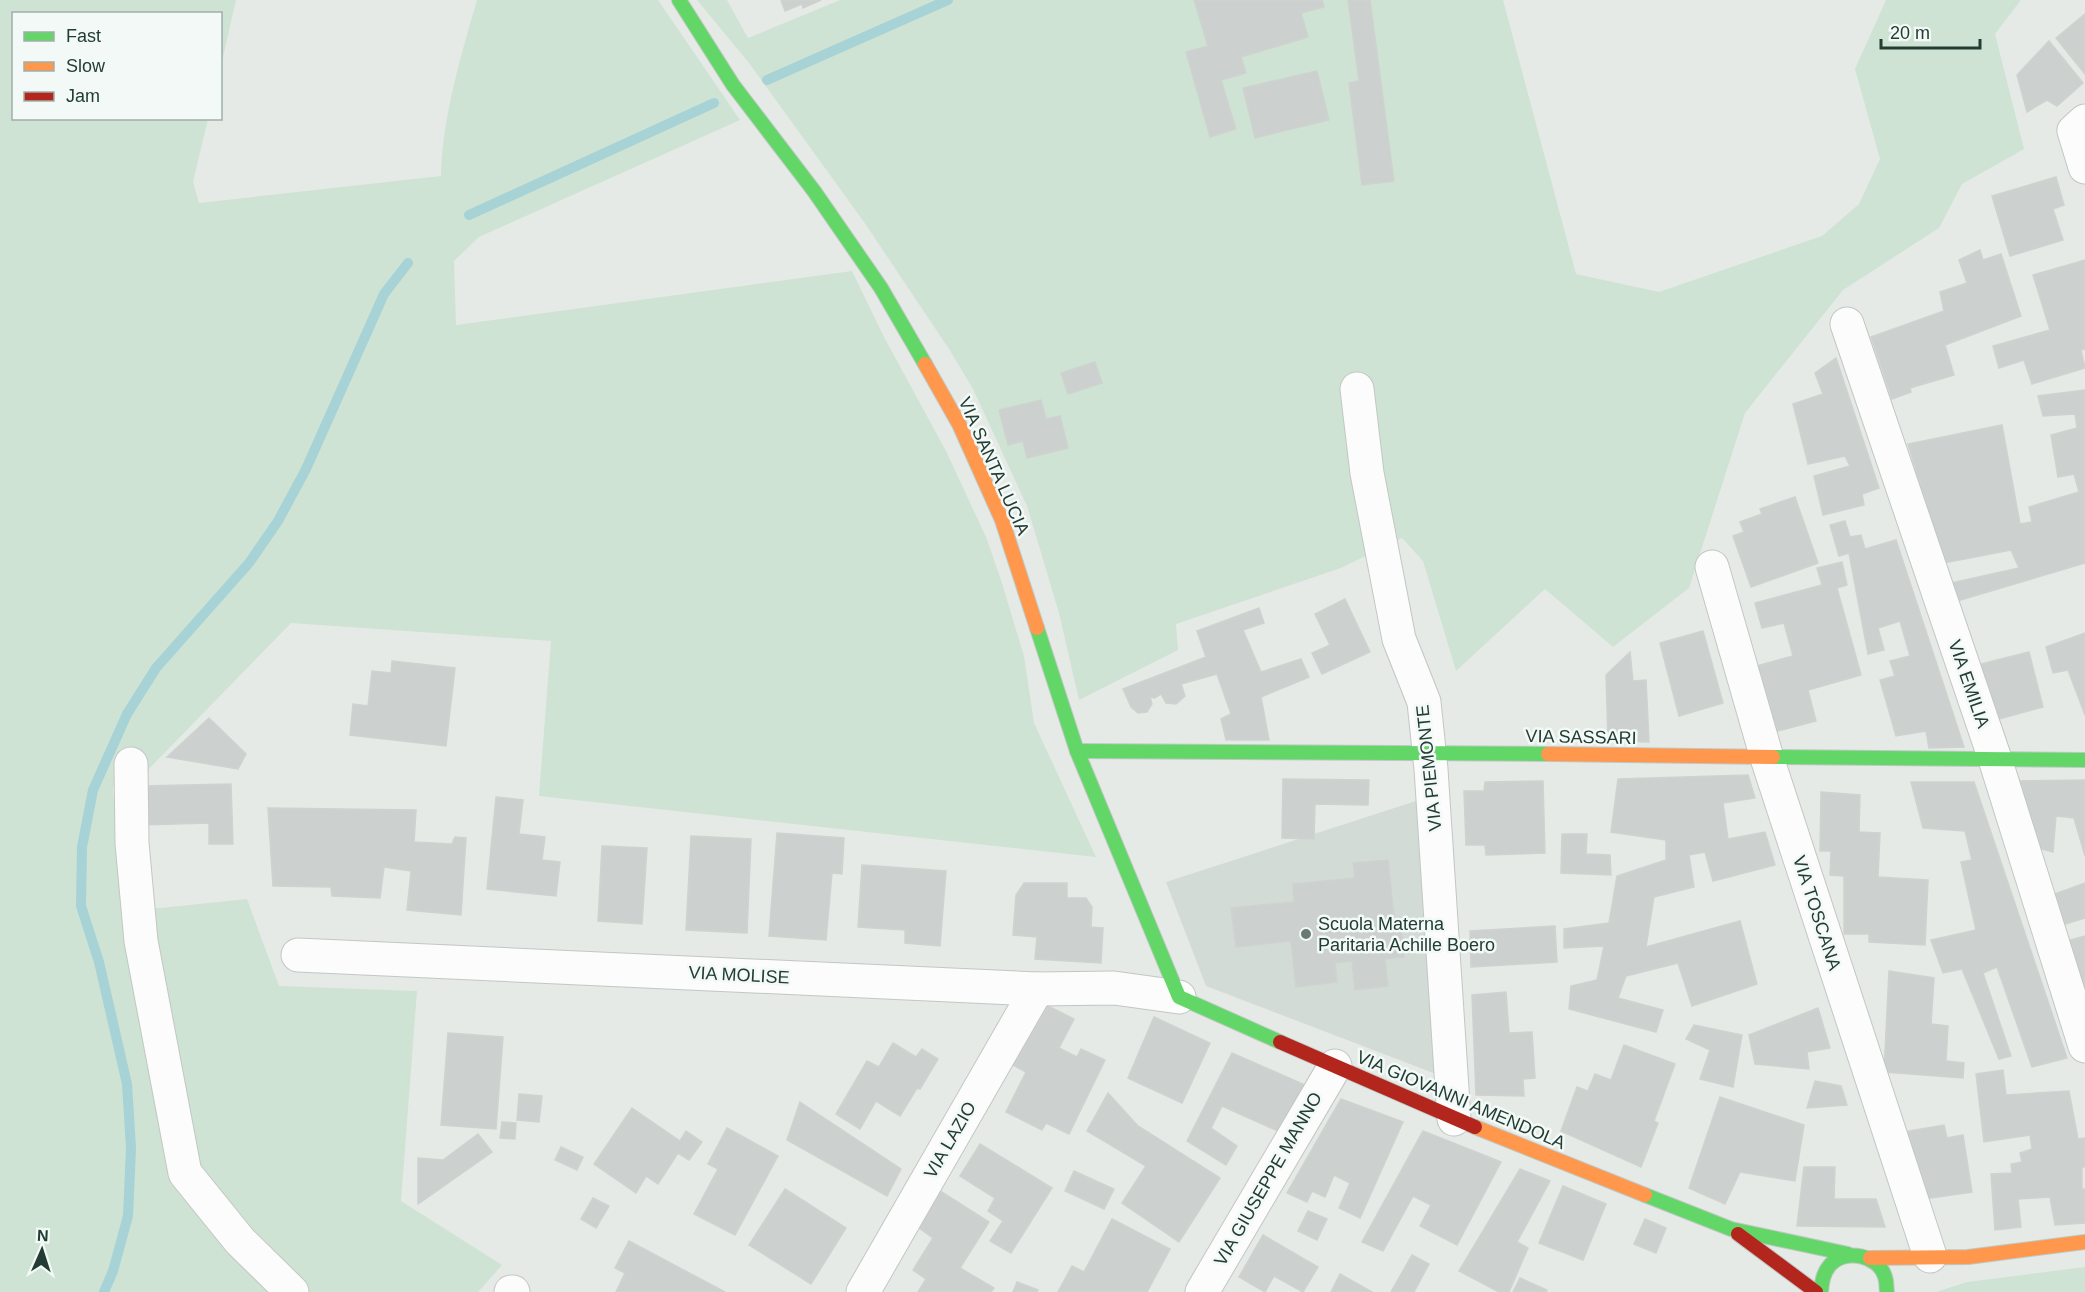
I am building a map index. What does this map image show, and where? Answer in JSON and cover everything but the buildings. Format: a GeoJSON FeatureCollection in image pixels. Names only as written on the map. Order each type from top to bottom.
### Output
{"type":"FeatureCollection","features":[{"type":"Feature","properties":{"kind":"street","name":"VIA SANTA LUCIA"},"geometry":{"type":"LineString","coordinates":[[679,0],[733,85],[814,190],[881,288],[959,424],[1002,520],[1077,751],[1179,997]]}},
{"type":"Feature","properties":{"kind":"street"},"geometry":{"type":"LineString","coordinates":[[2079,126],[2085,167]]}},
{"type":"Feature","properties":{"kind":"street","name":"VIA EMILIA"},"geometry":{"type":"LineString","coordinates":[[1847,324],[1995,759],[2085,1046]]}},
{"type":"Feature","properties":{"kind":"street","name":"VIA PIEMONTE"},"geometry":{"type":"LineString","coordinates":[[1357,389],[1367,473],[1399,639],[1424,702],[1430,753],[1454,1119]]}},
{"type":"Feature","properties":{"kind":"street","name":"VIA TOSCANA"},"geometry":{"type":"LineString","coordinates":[[1712,567],[1767,758],[1930,1257]]}},
{"type":"Feature","properties":{"kind":"street","name":"VIA SASSARI"},"geometry":{"type":"LineString","coordinates":[[1077,751],[2085,760]]}},
{"type":"Feature","properties":{"kind":"street"},"geometry":{"type":"LineString","coordinates":[[131,764],[132,843],[141,941],[185,1173],[240,1241],[292,1292]]}},
{"type":"Feature","properties":{"kind":"street","name":"VIA MOLISE"},"geometry":{"type":"LineString","coordinates":[[298,955],[1037,989],[1114,988],[1179,997]]}},
{"type":"Feature","properties":{"kind":"street","name":"VIA LAZIO"},"geometry":{"type":"LineString","coordinates":[[863,1292],[1037,989]]}},
{"type":"Feature","properties":{"kind":"street","name":"VIA GIOVANNI AMENDOLA"},"geometry":{"type":"LineString","coordinates":[[1179,997],[1454,1119],[1731,1229],[1870,1258]]}},
{"type":"Feature","properties":{"kind":"street","name":"VIA GIUSEPPE MANNO"},"geometry":{"type":"LineString","coordinates":[[1202,1292],[1335,1066]]}},
{"type":"Feature","properties":{"kind":"street","name":"VIA GIOVANNI AMENDOLA"},"geometry":{"type":"LineString","coordinates":[[1731,1229],[1816,1292]]}},
{"type":"Feature","properties":{"kind":"street"},"geometry":{"type":"LineString","coordinates":[[1870,1258],[1968,1257],[2085,1242]]}},
{"type":"Feature","properties":{"kind":"street"},"geometry":{"type":"LineString","coordinates":[[1821,1292],[1823,1274],[1829,1265],[1848,1254]]}},
{"type":"Feature","properties":{"kind":"street"},"geometry":{"type":"LineString","coordinates":[[1870,1258],[1879,1265],[1885,1275],[1887,1292]]}},
{"type":"Feature","properties":{"kind":"shaded area","name":"Scuola Materna Paritaria Achille Boero"},"geometry":{"type":"Polygon","coordinates":[[[1416,801],[1436,1074],[1206,986],[1166,882],[1416,801]]]}},
{"type":"Feature","properties":{"kind":"green space"},"geometry":{"type":"Polygon","coordinates":[[[0,0],[236,0],[222,62],[222,12],[12,12],[12,120],[208,120],[193,182],[199,203],[441,176],[449,110],[477,0],[658,0],[740,120],[479,237],[454,261],[456,325],[852,271],[884,337],[946,451],[986,537],[1024,656],[1034,723],[1096,857],[539,796],[551,641],[291,623],[141,777],[122,773],[113,788],[122,912],[247,899],[279,986],[417,991],[401,1201],[502,1265],[478,1292],[0,1292],[0,0]]]}},
{"type":"Feature","properties":{"kind":"green space"},"geometry":{"type":"Polygon","coordinates":[[[697,0],[727,0],[748,38],[840,0],[1503,0],[1576,274],[1659,292],[1822,236],[1859,204],[1880,159],[1855,69],[1886,0],[2021,0],[1995,34],[2024,149],[1962,184],[1939,228],[1843,290],[1745,413],[1689,588],[1613,647],[1545,589],[1456,671],[1423,561],[1402,538],[1341,568],[1176,624],[1178,650],[1079,700],[1059,613],[1027,506],[973,389],[864,222],[749,63],[697,0]]]}},
{"type":"Feature","properties":{"kind":"green space"},"geometry":{"type":"Polygon","coordinates":[[[2085,1267],[2085,1292],[1936,1292],[1967,1282],[2085,1267]]]}},
{"type":"Feature","properties":{"kind":"waterway"},"geometry":{"type":"LineString","coordinates":[[767,80],[948,0]]}},
{"type":"Feature","properties":{"kind":"waterway"},"geometry":{"type":"LineString","coordinates":[[469,215],[714,103]]}},
{"type":"Feature","properties":{"kind":"waterway"},"geometry":{"type":"LineString","coordinates":[[104,1292],[113,1271],[128,1216],[131,1148],[127,1084],[99,962],[81,906],[82,847],[93,790],[127,714],[156,668],[249,563],[278,521],[306,469],[384,294],[408,263]]}},
{"type":"Feature","properties":{"kind":"traffic: fast"},"geometry":{"type":"LineString","coordinates":[[679,0],[733,85],[814,191],[881,288],[925,364]]}},
{"type":"Feature","properties":{"kind":"traffic: fast"},"geometry":{"type":"LineString","coordinates":[[1037,628],[1077,751],[1179,997],[1280,1042]]}},
{"type":"Feature","properties":{"kind":"traffic: fast"},"geometry":{"type":"LineString","coordinates":[[1077,751],[1548,754]]}},
{"type":"Feature","properties":{"kind":"traffic: fast"},"geometry":{"type":"LineString","coordinates":[[1773,757],[2085,760]]}},
{"type":"Feature","properties":{"kind":"traffic: fast"},"geometry":{"type":"LineString","coordinates":[[1645,1195],[1731,1229],[1848,1254]]}},
{"type":"Feature","properties":{"kind":"traffic: fast"},"geometry":{"type":"LineString","coordinates":[[1821,1292],[1824,1274],[1830,1265],[1836,1260],[1852,1256],[1869,1259],[1882,1269],[1887,1292]]}},
{"type":"Feature","properties":{"kind":"traffic: slow"},"geometry":{"type":"LineString","coordinates":[[925,364],[959,424],[1002,520],[1037,628]]}},
{"type":"Feature","properties":{"kind":"traffic: slow"},"geometry":{"type":"LineString","coordinates":[[1548,754],[1773,757]]}},
{"type":"Feature","properties":{"kind":"traffic: slow"},"geometry":{"type":"LineString","coordinates":[[1475,1127],[1645,1195]]}},
{"type":"Feature","properties":{"kind":"traffic: slow"},"geometry":{"type":"LineString","coordinates":[[1870,1258],[1968,1257],[2085,1242]]}},
{"type":"Feature","properties":{"kind":"traffic: jam"},"geometry":{"type":"LineString","coordinates":[[1280,1042],[1475,1127]]}},
{"type":"Feature","properties":{"kind":"traffic: jam"},"geometry":{"type":"LineString","coordinates":[[1738,1234],[1816,1292]]}},
{"type":"Feature","properties":{"kind":"place","name":"Scuola Materna Paritaria Achille Boero"},"geometry":{"type":"Point","coordinates":[1306,934]}}]}
